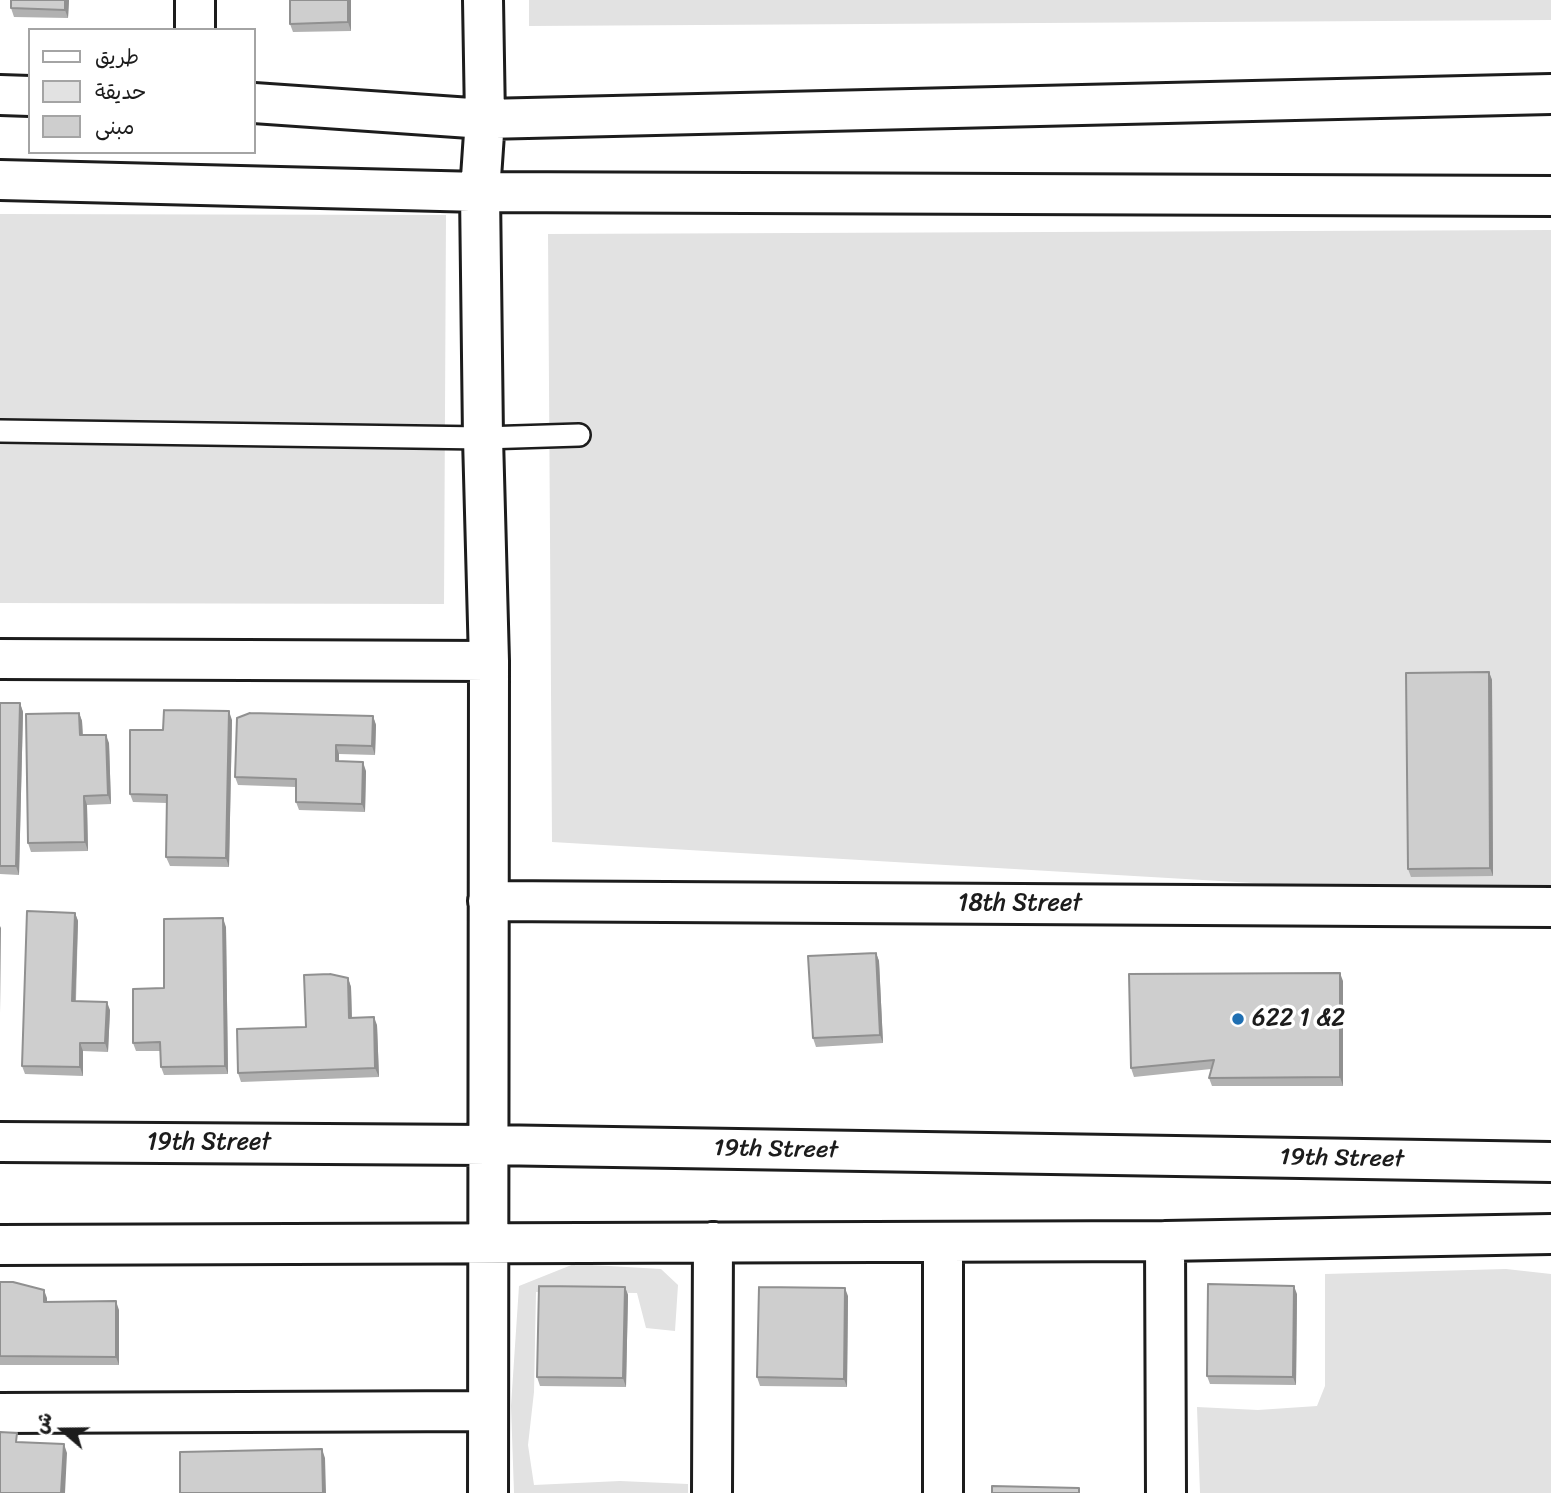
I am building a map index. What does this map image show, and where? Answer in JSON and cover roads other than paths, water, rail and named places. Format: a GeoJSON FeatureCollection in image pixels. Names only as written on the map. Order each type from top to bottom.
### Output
{"type":"FeatureCollection","features":[{"type":"Feature","properties":{"kind":"street"},"geometry":{"type":"LineString","coordinates":[[195,0],[195,28]]}},
{"type":"Feature","properties":{"kind":"street"},"geometry":{"type":"LineString","coordinates":[[484,0],[485,119],[480,192],[489,662],[488,1493]]}},
{"type":"Feature","properties":{"kind":"street"},"geometry":{"type":"LineString","coordinates":[[256,103],[485,119],[1551,94]]}},
{"type":"Feature","properties":{"kind":"street"},"geometry":{"type":"LineString","coordinates":[[0,95],[28,96]]}},
{"type":"Feature","properties":{"kind":"street"},"geometry":{"type":"LineString","coordinates":[[0,180],[480,192],[1551,196]]}},
{"type":"Feature","properties":{"kind":"street"},"geometry":{"type":"LineString","coordinates":[[0,659],[489,662]]}},
{"type":"Feature","properties":{"kind":"street","name":"18th Street"},"geometry":{"type":"LineString","coordinates":[[488,901],[1551,907]]}},
{"type":"Feature","properties":{"kind":"street","name":"19th Street"},"geometry":{"type":"LineString","coordinates":[[0,1142],[488,1145],[1551,1162]]}},
{"type":"Feature","properties":{"kind":"street"},"geometry":{"type":"LineString","coordinates":[[0,1245],[1165,1241],[1551,1234]]}},
{"type":"Feature","properties":{"kind":"street"},"geometry":{"type":"LineString","coordinates":[[1165,1241],[1166,1493]]}},
{"type":"Feature","properties":{"kind":"street"},"geometry":{"type":"LineString","coordinates":[[712,1493],[713,1242]]}},
{"type":"Feature","properties":{"kind":"street"},"geometry":{"type":"LineString","coordinates":[[943,1242],[943,1493]]}},
{"type":"Feature","properties":{"kind":"street"},"geometry":{"type":"LineString","coordinates":[[0,1413],[488,1411]]}},
{"type":"Feature","properties":{"kind":"lane"},"geometry":{"type":"LineString","coordinates":[[0,431],[483,438],[579,435]]}},
{"type":"Feature","properties":{"kind":"place","name":"622 1 &2"},"geometry":{"type":"Point","coordinates":[1238,1019]}}]}
